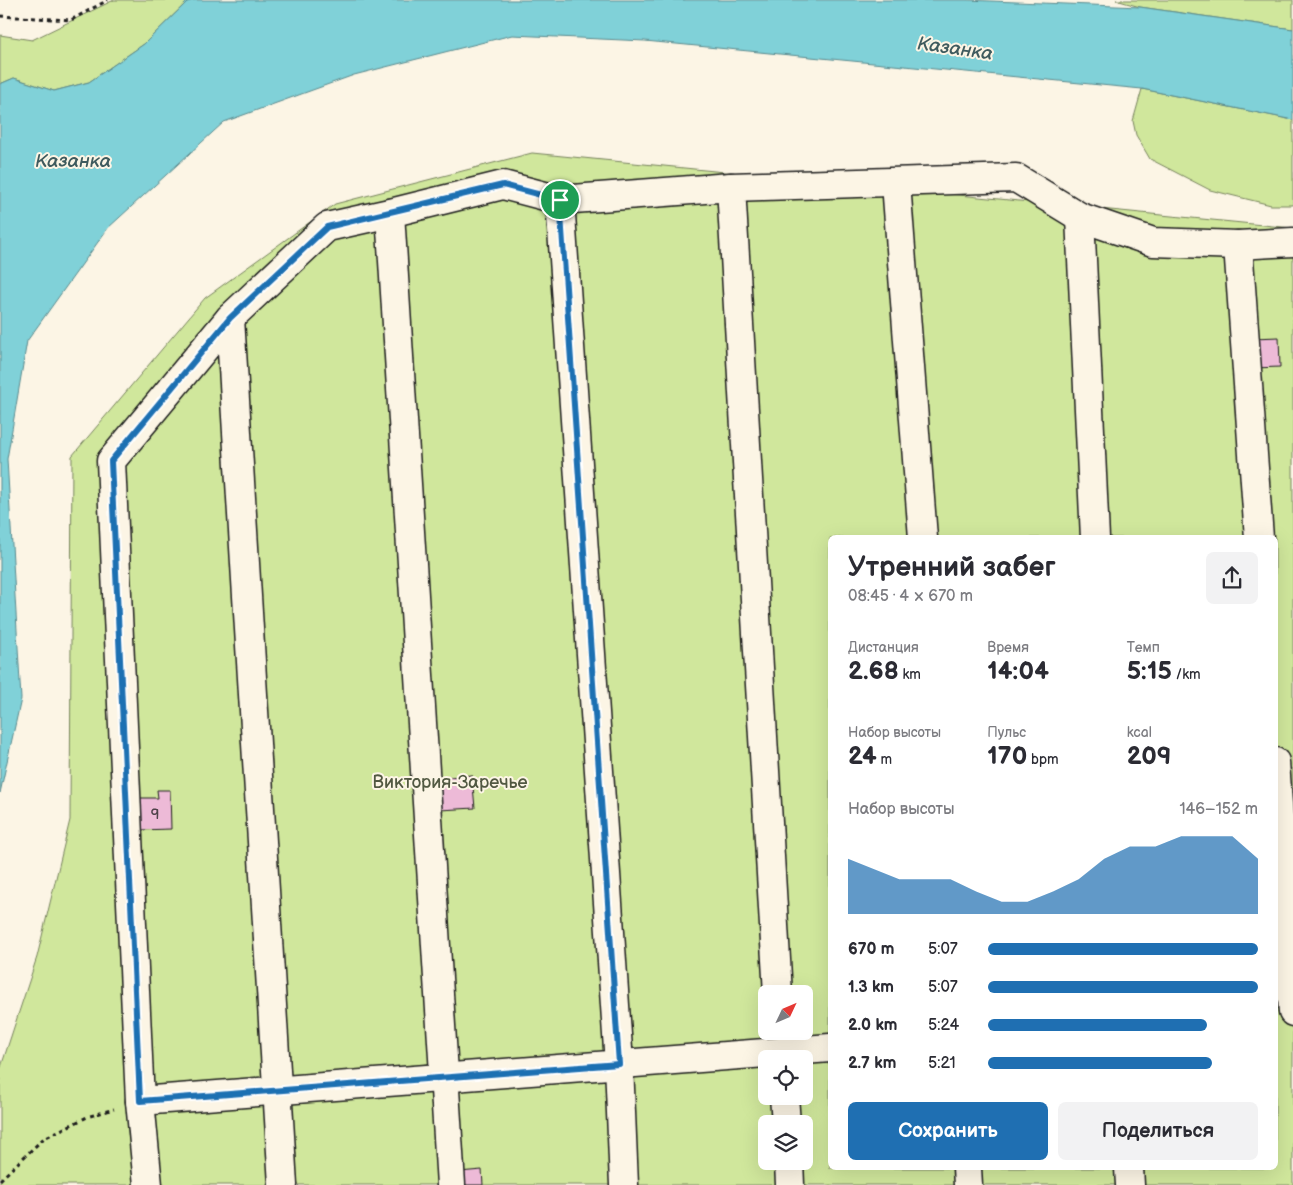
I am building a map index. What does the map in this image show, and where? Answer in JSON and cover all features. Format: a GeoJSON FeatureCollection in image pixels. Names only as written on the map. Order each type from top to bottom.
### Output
{"type":"FeatureCollection","features":[{"type":"Feature","properties":{"kind":"lane"},"geometry":{"type":"LineString","coordinates":[[148,1185],[140,1101],[111,461],[230,318],[327,227],[503,185],[560,200],[731,187],[1016,178],[1080,217],[1153,242],[1238,245],[1293,242]]}},
{"type":"Feature","properties":{"kind":"lane"},"geometry":{"type":"LineString","coordinates":[[896,183],[923,535]]}},
{"type":"Feature","properties":{"kind":"lane"},"geometry":{"type":"LineString","coordinates":[[731,187],[777,985]]}},
{"type":"Feature","properties":{"kind":"lane"},"geometry":{"type":"LineString","coordinates":[[560,200],[619,1064],[624,1185]]}},
{"type":"Feature","properties":{"kind":"lane"},"geometry":{"type":"LineString","coordinates":[[390,213],[451,1185]]}},
{"type":"Feature","properties":{"kind":"lane"},"geometry":{"type":"LineString","coordinates":[[1080,217],[1095,535]]}},
{"type":"Feature","properties":{"kind":"lane"},"geometry":{"type":"LineString","coordinates":[[1238,245],[1259,535]]}},
{"type":"Feature","properties":{"kind":"lane"},"geometry":{"type":"LineString","coordinates":[[230,318],[283,1185]]}},
{"type":"Feature","properties":{"kind":"lane"},"geometry":{"type":"LineString","coordinates":[[1278,804],[1293,1012],[1278,1014]]}},
{"type":"Feature","properties":{"kind":"lane"},"geometry":{"type":"LineString","coordinates":[[140,1101],[619,1064],[781,1047],[828,1048]]}},
{"type":"Feature","properties":{"kind":"lane"},"geometry":{"type":"LineString","coordinates":[[789,1170],[790,1185]]}},
{"type":"Feature","properties":{"kind":"lane"},"geometry":{"type":"LineString","coordinates":[[967,1170],[968,1185]]}},
{"type":"Feature","properties":{"kind":"lane"},"geometry":{"type":"LineString","coordinates":[[1129,1170],[1130,1185]]}},
{"type":"Feature","properties":{"kind":"path"},"geometry":{"type":"LineString","coordinates":[[0,16],[71,20],[108,0]]}},
{"type":"Feature","properties":{"kind":"path"},"geometry":{"type":"LineString","coordinates":[[0,1180],[44,1138],[87,1117],[140,1101]]}},
{"type":"Feature","properties":{"kind":"green space"},"geometry":{"type":"Polygon","coordinates":[[[114,0],[194,0],[187,2],[144,44],[89,82],[54,91],[14,78],[0,84],[0,35],[32,40],[114,0]]]}},
{"type":"Feature","properties":{"kind":"green space"},"geometry":{"type":"Polygon","coordinates":[[[1116,0],[1293,0],[1293,29],[1140,7],[1116,0]]]}},
{"type":"Feature","properties":{"kind":"green space"},"geometry":{"type":"Polygon","coordinates":[[[1142,89],[1293,120],[1293,205],[1271,205],[1210,190],[1150,159],[1136,135],[1133,121],[1142,89]]]}},
{"type":"Feature","properties":{"kind":"green space","name":"Виктория-Заречье"},"geometry":{"type":"Polygon","coordinates":[[[532,153],[1293,228],[1293,1185],[0,1185],[0,1070],[37,957],[70,820],[72,456],[205,298],[335,204],[532,153]]]}},
{"type":"Feature","properties":{"kind":"water","name":"Казанка"},"geometry":{"type":"Polygon","coordinates":[[[194,0],[967,0],[1140,7],[1293,29],[1293,120],[1142,89],[645,41],[512,35],[354,75],[224,122],[108,228],[27,341],[7,459],[21,699],[0,793],[0,84],[14,78],[54,91],[89,82],[144,44],[187,2],[194,0]]]}},
{"type":"Feature","properties":{"kind":"building"},"geometry":{"type":"Polygon","coordinates":[[[1279,337],[1280,367],[1254,368],[1253,338],[1279,337]]]}},
{"type":"Feature","properties":{"kind":"building"},"geometry":{"type":"Polygon","coordinates":[[[472,775],[475,808],[440,810],[437,778],[472,775]]]}},
{"type":"Feature","properties":{"kind":"building"},"geometry":{"type":"Polygon","coordinates":[[[157,790],[170,790],[171,829],[140,830],[139,798],[158,798],[157,790]]]}},
{"type":"Feature","properties":{"kind":"building"},"geometry":{"type":"Polygon","coordinates":[[[482,1170],[483,1185],[460,1185],[459,1172],[482,1170]]]}},
{"type":"Feature","properties":{"kind":"route"},"geometry":{"type":"LineString","coordinates":[[503,185],[560,200],[619,1064],[140,1101],[111,461],[230,318],[327,227],[503,185]]}}]}
